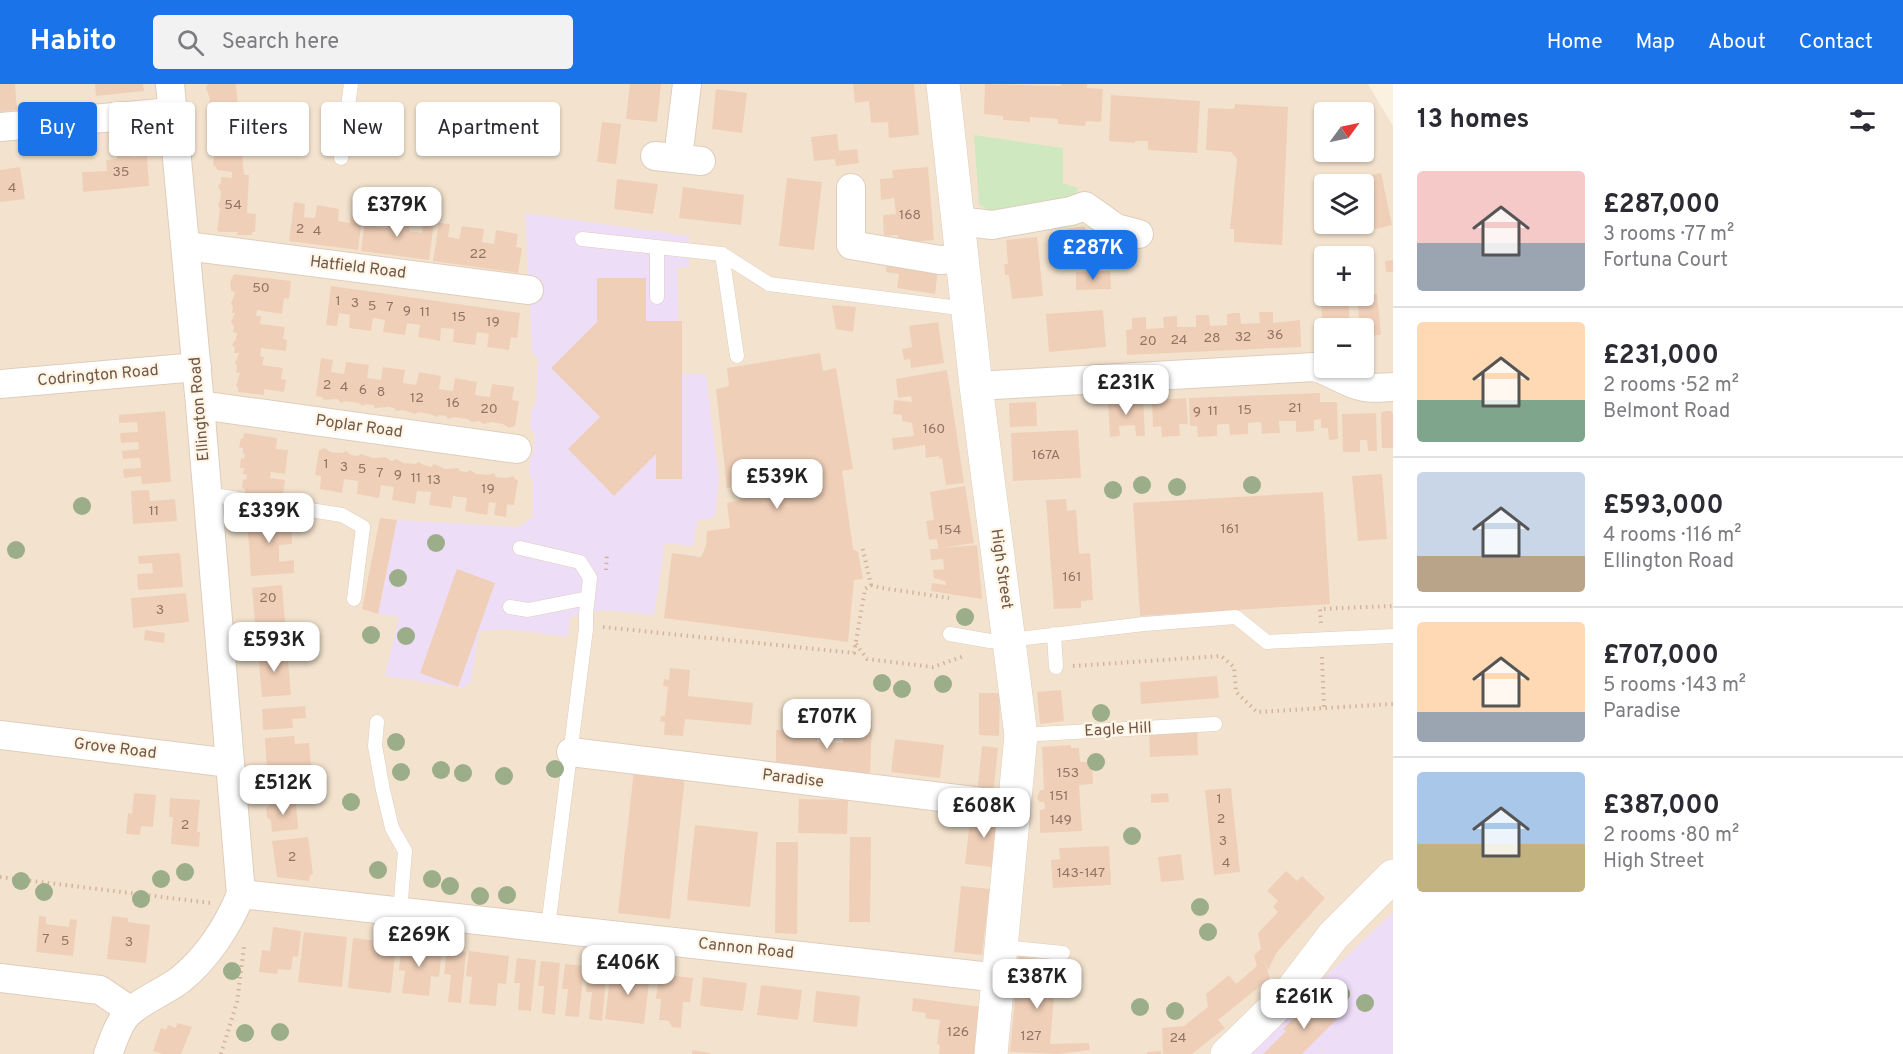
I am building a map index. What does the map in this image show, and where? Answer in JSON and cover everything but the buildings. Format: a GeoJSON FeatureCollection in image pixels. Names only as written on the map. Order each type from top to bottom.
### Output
{"type":"FeatureCollection","features":[{"type":"Feature","properties":{"kind":"street","name":"Ellington Road"},"geometry":{"type":"LineString","coordinates":[[171,84],[172,102]]}},
{"type":"Feature","properties":{"kind":"street"},"geometry":{"type":"LineString","coordinates":[[678,158],[687,84]]}},
{"type":"Feature","properties":{"kind":"street","name":"High Street"},"geometry":{"type":"LineString","coordinates":[[943,84],[976,386],[1000,641],[1021,735],[992,1054]]}},
{"type":"Feature","properties":{"kind":"street"},"geometry":{"type":"LineString","coordinates":[[0,127],[109,117]]}},
{"type":"Feature","properties":{"kind":"street","name":"Ellington Road"},"geometry":{"type":"LineString","coordinates":[[177,156],[197,368],[230,763],[239,900]]}},
{"type":"Feature","properties":{"kind":"street"},"geometry":{"type":"LineString","coordinates":[[851,188],[851,245],[940,260],[962,259]]}},
{"type":"Feature","properties":{"kind":"street"},"geometry":{"type":"LineString","coordinates":[[958,220],[992,225],[1071,211],[1085,206],[1116,228],[1140,234]]}},
{"type":"Feature","properties":{"kind":"street","name":"Hatfield Road"},"geometry":{"type":"LineString","coordinates":[[186,246],[529,290]]}},
{"type":"Feature","properties":{"kind":"street"},"geometry":{"type":"LineString","coordinates":[[976,386],[1314,367],[1326,370],[1353,384],[1365,387],[1393,387]]}},
{"type":"Feature","properties":{"kind":"street","name":"Codrington Road"},"geometry":{"type":"LineString","coordinates":[[0,384],[197,368]]}},
{"type":"Feature","properties":{"kind":"street","name":"Poplar Road"},"geometry":{"type":"LineString","coordinates":[[200,405],[517,449]]}},
{"type":"Feature","properties":{"kind":"street","name":"Grove Road"},"geometry":{"type":"LineString","coordinates":[[0,735],[230,763]]}},
{"type":"Feature","properties":{"kind":"street","name":"Paradise"},"geometry":{"type":"LineString","coordinates":[[571,752],[1015,806]]}},
{"type":"Feature","properties":{"kind":"street"},"geometry":{"type":"LineString","coordinates":[[1227,1054],[1289,993],[1334,936],[1393,876]]}},
{"type":"Feature","properties":{"kind":"street"},"geometry":{"type":"LineString","coordinates":[[108,1054],[118,1029],[131,1011],[180,979],[205,955],[239,900]]}},
{"type":"Feature","properties":{"kind":"street","name":"Cannon Road"},"geometry":{"type":"LineString","coordinates":[[239,900],[400,912],[548,927],[1001,962]]}},
{"type":"Feature","properties":{"kind":"street"},"geometry":{"type":"LineString","coordinates":[[0,978],[100,990],[131,1011]]}},
{"type":"Feature","properties":{"kind":"lane"},"geometry":{"type":"LineString","coordinates":[[341,158],[351,84]]}},
{"type":"Feature","properties":{"kind":"lane"},"geometry":{"type":"LineString","coordinates":[[582,239],[722,254],[769,284],[967,309]]}},
{"type":"Feature","properties":{"kind":"lane"},"geometry":{"type":"LineString","coordinates":[[657,247],[657,297]]}},
{"type":"Feature","properties":{"kind":"lane"},"geometry":{"type":"LineString","coordinates":[[722,254],[737,356]]}},
{"type":"Feature","properties":{"kind":"lane"},"geometry":{"type":"LineString","coordinates":[[207,494],[342,515],[363,527],[354,599]]}},
{"type":"Feature","properties":{"kind":"lane"},"geometry":{"type":"LineString","coordinates":[[520,548],[580,562],[590,578],[586,628],[548,927]]}},
{"type":"Feature","properties":{"kind":"lane"},"geometry":{"type":"LineString","coordinates":[[510,607],[528,610],[588,598]]}},
{"type":"Feature","properties":{"kind":"lane"},"geometry":{"type":"LineString","coordinates":[[950,634],[1000,641],[1144,624],[1236,618],[1267,642],[1393,636]]}},
{"type":"Feature","properties":{"kind":"lane"},"geometry":{"type":"LineString","coordinates":[[1054,634],[1056,667]]}},
{"type":"Feature","properties":{"kind":"lane"},"geometry":{"type":"LineString","coordinates":[[377,722],[375,746],[383,790],[392,828],[405,851],[400,912]]}},
{"type":"Feature","properties":{"kind":"lane","name":"Eagle Hill"},"geometry":{"type":"LineString","coordinates":[[1021,735],[1215,724]]}},
{"type":"Feature","properties":{"kind":"lane"},"geometry":{"type":"LineString","coordinates":[[1001,962],[1063,953]]}},
{"type":"Feature","properties":{"kind":"path"},"geometry":{"type":"LineString","coordinates":[[862,546],[871,585]]}},
{"type":"Feature","properties":{"kind":"path"},"geometry":{"type":"LineString","coordinates":[[599,627],[854,653],[865,589],[871,585],[949,598]]}},
{"type":"Feature","properties":{"kind":"path"},"geometry":{"type":"LineString","coordinates":[[856,643],[867,659],[933,668],[963,656],[988,656],[1000,641]]}},
{"type":"Feature","properties":{"kind":"path"},"geometry":{"type":"LineString","coordinates":[[1096,664],[1221,656],[1234,667],[1236,692],[1257,712],[1393,704]]}},
{"type":"Feature","properties":{"kind":"path"},"geometry":{"type":"LineString","coordinates":[[0,877],[239,900]]}},
{"type":"Feature","properties":{"kind":"path"},"geometry":{"type":"LineString","coordinates":[[221,1054],[237,1002],[245,944]]}},
{"type":"Feature","properties":{"kind":"shaded area"},"geometry":{"type":"Polygon","coordinates":[[[0,84],[1368,84],[1393,126],[1393,1054],[0,1054],[0,84]]]}},
{"type":"Feature","properties":{"kind":"shaded area"},"geometry":{"type":"Polygon","coordinates":[[[525,213],[689,236],[689,267],[677,268],[680,374],[706,374],[719,478],[715,517],[698,520],[693,546],[665,543],[654,615],[604,610],[570,617],[568,637],[507,629],[479,631],[471,682],[462,688],[385,676],[399,617],[378,614],[397,520],[519,527],[533,517],[533,479],[529,475],[535,433],[530,428],[531,409],[536,405],[538,358],[532,352],[525,213]]]}},
{"type":"Feature","properties":{"kind":"shaded area"},"geometry":{"type":"Polygon","coordinates":[[[1393,912],[1393,1054],[1244,1054],[1249,1049],[1393,912]]]}},
{"type":"Feature","properties":{"kind":"green space"},"geometry":{"type":"Polygon","coordinates":[[[974,135],[1063,148],[1063,183],[1078,188],[1074,199],[995,215],[979,204],[974,135]]]}}]}
